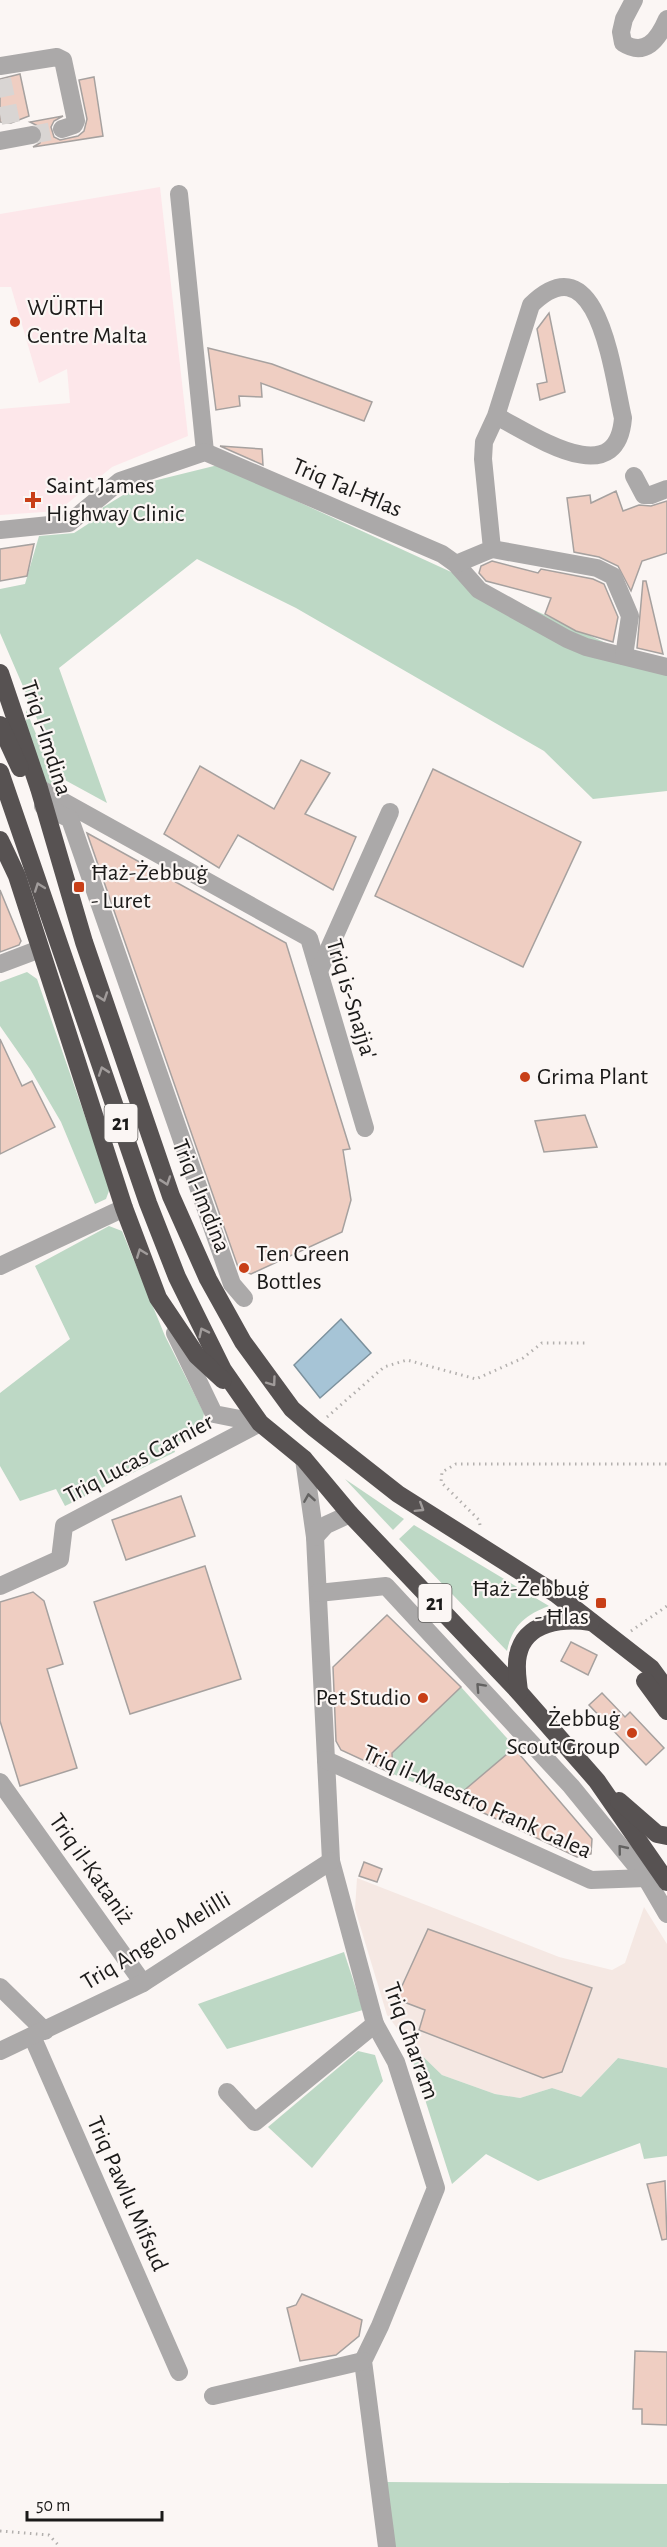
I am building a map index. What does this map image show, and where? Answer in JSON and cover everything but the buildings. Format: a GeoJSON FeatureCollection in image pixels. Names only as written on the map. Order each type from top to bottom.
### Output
{"type":"FeatureCollection","features":[{"type":"Feature","properties":{"kind":"highway","name":"Triq l-Imdina"},"geometry":{"type":"LineString","coordinates":[[0,673],[39,788],[84,942],[171,1196],[208,1279],[243,1342],[292,1409],[314,1428],[398,1494],[556,1594],[651,1668],[667,1690]]}},
{"type":"Feature","properties":{"kind":"highway"},"geometry":{"type":"LineString","coordinates":[[0,725],[14,751],[84,942]]}},
{"type":"Feature","properties":{"kind":"highway","name":"Triq l-Imdina"},"geometry":{"type":"LineString","coordinates":[[0,772],[148,1203],[177,1277],[218,1360],[260,1423],[304,1459],[350,1514],[519,1692],[597,1781],[667,1882]]}},
{"type":"Feature","properties":{"kind":"highway"},"geometry":{"type":"LineString","coordinates":[[0,802],[21,836]]}},
{"type":"Feature","properties":{"kind":"highway"},"geometry":{"type":"LineString","coordinates":[[0,840],[17,876],[124,1208],[158,1299],[197,1356],[244,1400]]}},
{"type":"Feature","properties":{"kind":"highway"},"geometry":{"type":"LineString","coordinates":[[519,1692],[518,1653],[529,1635],[554,1622],[572,1619],[593,1622]]}},
{"type":"Feature","properties":{"kind":"highway"},"geometry":{"type":"LineString","coordinates":[[617,1640],[667,1712]]}},
{"type":"Feature","properties":{"kind":"highway"},"geometry":{"type":"LineString","coordinates":[[597,1781],[657,1834],[667,1836]]}},
{"type":"Feature","properties":{"kind":"street"},"geometry":{"type":"LineString","coordinates":[[634,0],[621,32],[623,43],[633,49],[645,48],[656,40],[667,20]]}},
{"type":"Feature","properties":{"kind":"street"},"geometry":{"type":"LineString","coordinates":[[1,71],[57,57],[63,60],[76,121],[74,125],[62,129]]}},
{"type":"Feature","properties":{"kind":"street"},"geometry":{"type":"LineString","coordinates":[[0,530],[69,523],[120,482],[205,452],[179,194]]}},
{"type":"Feature","properties":{"kind":"street"},"geometry":{"type":"LineString","coordinates":[[492,549],[483,459],[484,442],[496,416],[531,305],[543,293],[558,286],[576,288],[590,300],[598,316],[622,418],[621,435],[611,449],[595,458],[578,456],[496,416]]}},
{"type":"Feature","properties":{"kind":"street","name":"Triq Tal-Ħlas"},"geometry":{"type":"LineString","coordinates":[[205,452],[442,555],[456,564],[479,590],[567,639],[667,667]]}},
{"type":"Feature","properties":{"kind":"street"},"geometry":{"type":"LineString","coordinates":[[634,476],[644,495],[667,489]]}},
{"type":"Feature","properties":{"kind":"street"},"geometry":{"type":"LineString","coordinates":[[456,564],[492,549],[597,568],[613,576],[630,616],[624,656]]}},
{"type":"Feature","properties":{"kind":"street","name":"Triq is-Snajja'"},"geometry":{"type":"LineString","coordinates":[[39,788],[309,938],[366,1128]]}},
{"type":"Feature","properties":{"kind":"street"},"geometry":{"type":"LineString","coordinates":[[43,806],[69,819],[232,1284],[244,1298]]}},
{"type":"Feature","properties":{"kind":"street"},"geometry":{"type":"LineString","coordinates":[[319,970],[390,812]]}},
{"type":"Feature","properties":{"kind":"street"},"geometry":{"type":"LineString","coordinates":[[0,964],[40,949]]}},
{"type":"Feature","properties":{"kind":"street"},"geometry":{"type":"LineString","coordinates":[[0,1266],[124,1208]]}},
{"type":"Feature","properties":{"kind":"street"},"geometry":{"type":"LineString","coordinates":[[208,1279],[220,1249]]}},
{"type":"Feature","properties":{"kind":"street","name":"Triq l-Imdina"},"geometry":{"type":"LineString","coordinates":[[158,1299],[214,1414],[260,1423]]}},
{"type":"Feature","properties":{"kind":"street","name":"Triq Lucas Garnier"},"geometry":{"type":"LineString","coordinates":[[0,1586],[60,1559],[63,1526],[260,1423]]}},
{"type":"Feature","properties":{"kind":"street","name":"Triq Għarram"},"geometry":{"type":"LineString","coordinates":[[304,1459],[315,1537],[331,1861],[375,2024],[396,2062],[436,2188],[380,2326],[363,2361]]}},
{"type":"Feature","properties":{"kind":"street"},"geometry":{"type":"LineString","coordinates":[[315,1537],[326,1525],[350,1514]]}},
{"type":"Feature","properties":{"kind":"street"},"geometry":{"type":"LineString","coordinates":[[318,1593],[386,1587],[571,1786],[646,1878],[667,1914]]}},
{"type":"Feature","properties":{"kind":"street","name":"Triq il-Maestro Frank Galea"},"geometry":{"type":"LineString","coordinates":[[326,1760],[591,1880],[646,1878]]}},
{"type":"Feature","properties":{"kind":"street","name":"Triq il-Kataniż"},"geometry":{"type":"LineString","coordinates":[[0,1782],[143,1983]]}},
{"type":"Feature","properties":{"kind":"street","name":"Triq Angelo Melilli"},"geometry":{"type":"LineString","coordinates":[[0,2051],[143,1983],[331,1861]]}},
{"type":"Feature","properties":{"kind":"street"},"geometry":{"type":"LineString","coordinates":[[0,1987],[38,2033]]}},
{"type":"Feature","properties":{"kind":"street"},"geometry":{"type":"LineString","coordinates":[[227,2092],[255,2121],[375,2024]]}},
{"type":"Feature","properties":{"kind":"street","name":"Triq Pawlu Mifsud"},"geometry":{"type":"LineString","coordinates":[[38,2033],[179,2372]]}},
{"type":"Feature","properties":{"kind":"street"},"geometry":{"type":"LineString","coordinates":[[213,2396],[363,2361],[387,2547]]}},
{"type":"Feature","properties":{"kind":"path"},"geometry":{"type":"LineString","coordinates":[[314,1428],[384,1367],[407,1360],[476,1379],[523,1358],[542,1343],[588,1343]]}},
{"type":"Feature","properties":{"kind":"path"},"geometry":{"type":"LineString","coordinates":[[484,1548],[478,1520],[441,1482],[442,1472],[456,1464],[667,1464]]}},
{"type":"Feature","properties":{"kind":"path"},"geometry":{"type":"LineString","coordinates":[[617,1640],[667,1606]]}},
{"type":"Feature","properties":{"kind":"path"},"geometry":{"type":"LineString","coordinates":[[0,2531],[49,2535],[60,2547]]}},
{"type":"Feature","properties":{"kind":"shaded area"},"geometry":{"type":"Polygon","coordinates":[[[160,187],[188,436],[112,467],[58,511],[0,515],[0,409],[70,403],[67,369],[39,383],[11,287],[0,287],[0,214],[160,187]]]}},
{"type":"Feature","properties":{"kind":"shaded area"},"geometry":{"type":"Polygon","coordinates":[[[357,1878],[559,1957],[612,1970],[625,1963],[644,1907],[667,1944],[667,2068],[618,2058],[581,2097],[552,2088],[520,2098],[495,2094],[442,2075],[406,2040],[387,2015],[355,1909],[357,1878]]]}},
{"type":"Feature","properties":{"kind":"green space"},"geometry":{"type":"Polygon","coordinates":[[[218,465],[667,671],[667,791],[593,799],[544,751],[296,608],[197,559],[59,668],[107,803],[63,779],[0,633],[0,589],[25,584],[39,536],[74,533],[88,524],[102,508],[141,484],[218,465]]]}},
{"type":"Feature","properties":{"kind":"green space"},"geometry":{"type":"Polygon","coordinates":[[[26,710],[59,789],[55,791],[40,781],[26,739],[26,710]]]}},
{"type":"Feature","properties":{"kind":"green space"},"geometry":{"type":"Polygon","coordinates":[[[27,972],[37,979],[110,1188],[106,1199],[95,1204],[61,1122],[30,1069],[0,1026],[0,982],[27,972]]]}},
{"type":"Feature","properties":{"kind":"green space"},"geometry":{"type":"Polygon","coordinates":[[[109,1226],[122,1231],[165,1336],[204,1413],[201,1432],[173,1445],[175,1452],[65,1506],[56,1489],[20,1501],[0,1466],[0,1393],[70,1339],[35,1266],[109,1226]]]}},
{"type":"Feature","properties":{"kind":"green space"},"geometry":{"type":"Polygon","coordinates":[[[345,1479],[404,1519],[393,1530],[345,1479]]]}},
{"type":"Feature","properties":{"kind":"green space"},"geometry":{"type":"Polygon","coordinates":[[[414,1525],[549,1606],[533,1613],[521,1622],[512,1635],[507,1651],[399,1539],[414,1525]]]}},
{"type":"Feature","properties":{"kind":"green space"},"geometry":{"type":"Polygon","coordinates":[[[461,1687],[515,1747],[454,1799],[393,1774],[392,1750],[461,1687]]]}},
{"type":"Feature","properties":{"kind":"green space"},"geometry":{"type":"Polygon","coordinates":[[[344,1952],[363,2010],[227,2049],[198,2004],[344,1952]]]}},
{"type":"Feature","properties":{"kind":"green space"},"geometry":{"type":"Polygon","coordinates":[[[406,2040],[442,2075],[495,2094],[520,2098],[552,2088],[581,2097],[618,2058],[667,2068],[667,2156],[644,2159],[640,2143],[538,2181],[486,2154],[452,2184],[406,2040]]]}},
{"type":"Feature","properties":{"kind":"green space"},"geometry":{"type":"Polygon","coordinates":[[[358,2051],[375,2055],[383,2081],[312,2168],[268,2127],[358,2051]]]}},
{"type":"Feature","properties":{"kind":"green space"},"geometry":{"type":"Polygon","coordinates":[[[387,2482],[667,2484],[667,2547],[392,2547],[387,2482]]]}},
{"type":"Feature","properties":{"kind":"water"},"geometry":{"type":"Polygon","coordinates":[[[341,1319],[371,1353],[320,1398],[294,1365],[341,1319]]]}},
{"type":"Feature","properties":{"kind":"tunnel"},"geometry":{"type":"LineString","coordinates":[[2,79],[11,123]]}},
{"type":"Feature","properties":{"kind":"tunnel"},"geometry":{"type":"LineString","coordinates":[[32,135],[62,129]]}},
{"type":"Feature","properties":{"kind":"place","name":"WÜRTH Centre Malta"},"geometry":{"type":"Point","coordinates":[15,322]}},
{"type":"Feature","properties":{"kind":"place","name":"Saint James Highway Clinic"},"geometry":{"type":"Point","coordinates":[33,500]}},
{"type":"Feature","properties":{"kind":"place","name":"Ħaż-Żebbuġ - Luret"},"geometry":{"type":"Point","coordinates":[79,887]}},
{"type":"Feature","properties":{"kind":"place","name":"Grima Plant"},"geometry":{"type":"Point","coordinates":[525,1077]}},
{"type":"Feature","properties":{"kind":"place","name":"Ten Green Bottles"},"geometry":{"type":"Point","coordinates":[244,1268]}},
{"type":"Feature","properties":{"kind":"place","name":"Ħaż-Żebbuġ - Ħlas"},"geometry":{"type":"Point","coordinates":[601,1603]}},
{"type":"Feature","properties":{"kind":"place","name":"Pet Studio"},"geometry":{"type":"Point","coordinates":[423,1698]}},
{"type":"Feature","properties":{"kind":"place","name":"Żebbuġ Scout Group"},"geometry":{"type":"Point","coordinates":[632,1733]}}]}
